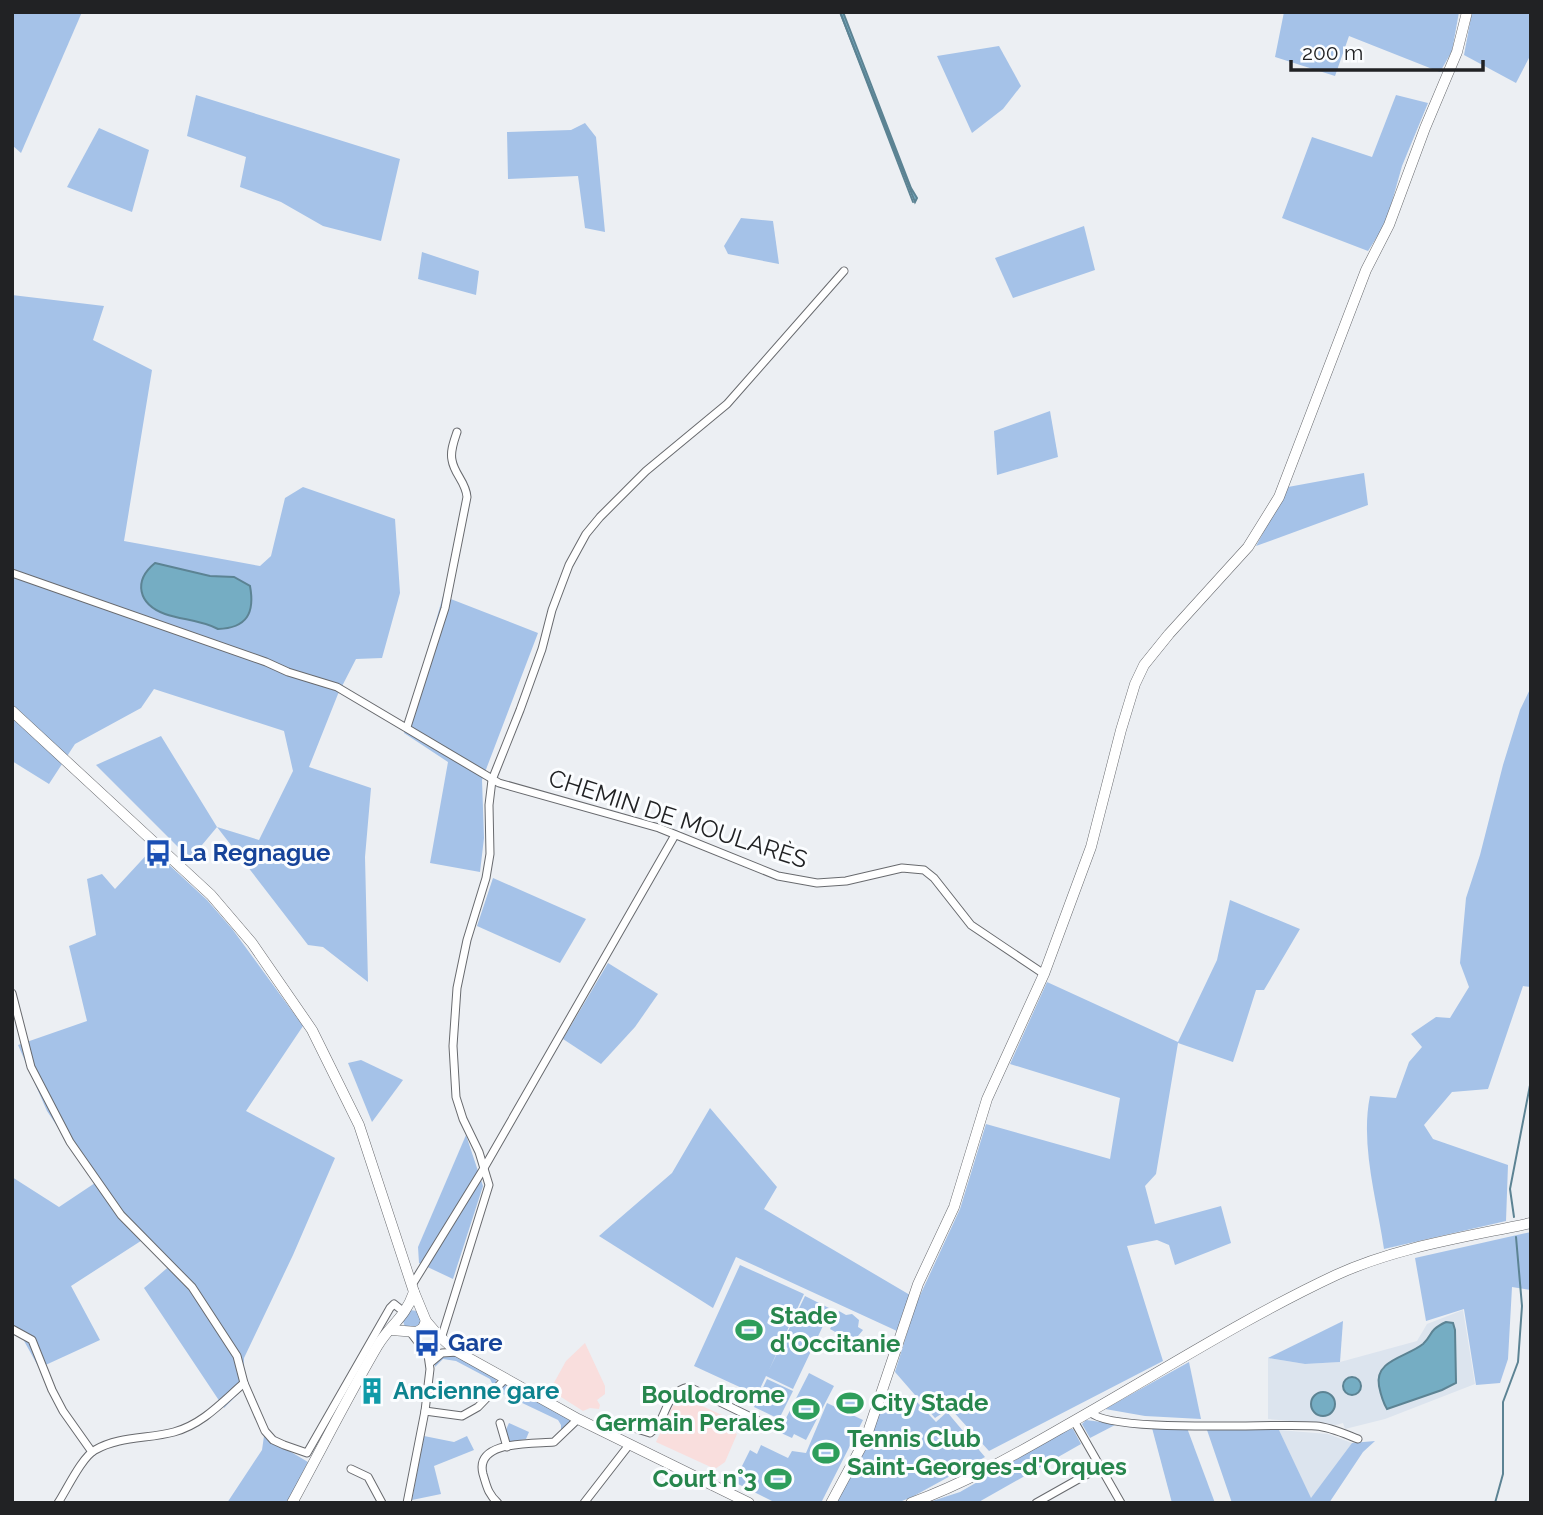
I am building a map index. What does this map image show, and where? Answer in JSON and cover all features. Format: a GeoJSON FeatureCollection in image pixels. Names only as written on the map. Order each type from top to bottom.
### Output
{"type":"FeatureCollection","features":[{"type":"Feature","properties":{"kind":"street"},"geometry":{"type":"LineString","coordinates":[[831,1503],[866,1438],[918,1284],[954,1207],[987,1099],[1044,974],[1091,847],[1135,684],[1144,665],[1169,634],[1248,547],[1279,496],[1366,270],[1389,225],[1457,52],[1467,12]]}},
{"type":"Feature","properties":{"kind":"street"},"geometry":{"type":"LineString","coordinates":[[439,1337],[489,1185],[458,1108],[453,1046],[460,973],[486,878],[492,780],[525,698],[569,565],[586,534],[646,471],[727,404],[844,271]]}},
{"type":"Feature","properties":{"kind":"street"},"geometry":{"type":"LineString","coordinates":[[407,727],[445,608],[467,497],[465,485],[452,458],[457,432]]}},
{"type":"Feature","properties":{"kind":"street","name":"CHEMIN DE MOULARÈS"},"geometry":{"type":"LineString","coordinates":[[12,573],[288,672],[333,685],[492,780],[646,824],[778,876],[817,883],[846,881],[902,868],[924,870],[934,878],[971,925],[1044,974]]}},
{"type":"Feature","properties":{"kind":"street"},"geometry":{"type":"LineString","coordinates":[[12,711],[211,895],[252,943],[305,1019],[336,1075],[359,1125],[413,1289],[421,1344],[430,1363],[425,1411],[407,1503]]}},
{"type":"Feature","properties":{"kind":"street"},"geometry":{"type":"LineString","coordinates":[[292,1503],[373,1354],[405,1313],[413,1289],[675,835]]}},
{"type":"Feature","properties":{"kind":"street"},"geometry":{"type":"LineString","coordinates":[[12,993],[31,1067],[70,1142],[121,1215],[192,1287],[237,1356],[244,1383],[268,1434],[284,1445],[307,1453],[394,1304],[418,1326],[505,1379],[629,1445],[749,1503]]}},
{"type":"Feature","properties":{"kind":"street"},"geometry":{"type":"LineString","coordinates":[[911,1503],[960,1483],[1255,1317],[1338,1275],[1381,1258],[1531,1223]]}},
{"type":"Feature","properties":{"kind":"street"},"geometry":{"type":"LineString","coordinates":[[405,1313],[416,1308],[418,1326]]}},
{"type":"Feature","properties":{"kind":"street"},"geometry":{"type":"LineString","coordinates":[[391,1330],[418,1326]]}},
{"type":"Feature","properties":{"kind":"street"},"geometry":{"type":"LineString","coordinates":[[12,1329],[32,1340],[63,1411],[92,1452]]}},
{"type":"Feature","properties":{"kind":"street"},"geometry":{"type":"LineString","coordinates":[[430,1363],[442,1353],[458,1352]]}},
{"type":"Feature","properties":{"kind":"street"},"geometry":{"type":"LineString","coordinates":[[425,1411],[462,1416],[478,1406],[505,1379]]}},
{"type":"Feature","properties":{"kind":"street"},"geometry":{"type":"LineString","coordinates":[[58,1503],[92,1452],[109,1444],[185,1428],[214,1411],[244,1383]]}},
{"type":"Feature","properties":{"kind":"street"},"geometry":{"type":"LineString","coordinates":[[637,1429],[653,1432],[658,1427],[671,1397],[689,1387],[757,1420]]}},
{"type":"Feature","properties":{"kind":"street"},"geometry":{"type":"LineString","coordinates":[[1090,1412],[1102,1420],[1149,1424],[1321,1427],[1358,1439]]}},
{"type":"Feature","properties":{"kind":"street"},"geometry":{"type":"LineString","coordinates":[[498,1503],[488,1494],[482,1468],[482,1460],[487,1454],[526,1443],[554,1442],[578,1419]]}},
{"type":"Feature","properties":{"kind":"street"},"geometry":{"type":"LineString","coordinates":[[1074,1421],[1121,1503]]}},
{"type":"Feature","properties":{"kind":"street"},"geometry":{"type":"LineString","coordinates":[[499,1423],[507,1447]]}},
{"type":"Feature","properties":{"kind":"street"},"geometry":{"type":"LineString","coordinates":[[584,1503],[629,1445]]}},
{"type":"Feature","properties":{"kind":"street"},"geometry":{"type":"LineString","coordinates":[[1036,1503],[1100,1467]]}},
{"type":"Feature","properties":{"kind":"street"},"geometry":{"type":"LineString","coordinates":[[351,1469],[368,1477],[382,1503]]}},
{"type":"Feature","properties":{"kind":"shaded area"},"geometry":{"type":"Polygon","coordinates":[[[12,12],[82,12],[21,153],[12,145],[12,12]]]}},
{"type":"Feature","properties":{"kind":"shaded area"},"geometry":{"type":"Polygon","coordinates":[[[840,12],[843,12],[917,198],[915,202],[840,12]]]}},
{"type":"Feature","properties":{"kind":"shaded area"},"geometry":{"type":"Polygon","coordinates":[[[1284,12],[1459,12],[1452,51],[1440,72],[1349,36],[1335,76],[1275,57],[1284,12]]]}},
{"type":"Feature","properties":{"kind":"shaded area"},"geometry":{"type":"Polygon","coordinates":[[[1472,12],[1531,12],[1531,54],[1516,83],[1464,55],[1472,12]]]}},
{"type":"Feature","properties":{"kind":"shaded area"},"geometry":{"type":"Polygon","coordinates":[[[999,46],[1021,86],[1003,109],[972,133],[937,56],[999,46]]]}},
{"type":"Feature","properties":{"kind":"shaded area"},"geometry":{"type":"Polygon","coordinates":[[[196,95],[400,159],[381,241],[323,226],[281,202],[240,187],[246,157],[187,136],[196,95]]]}},
{"type":"Feature","properties":{"kind":"shaded area"},"geometry":{"type":"Polygon","coordinates":[[[1396,95],[1428,103],[1402,166],[1386,223],[1368,251],[1282,218],[1312,137],[1372,157],[1396,95]]]}},
{"type":"Feature","properties":{"kind":"shaded area"},"geometry":{"type":"Polygon","coordinates":[[[585,123],[596,137],[605,232],[585,228],[578,176],[508,179],[507,132],[571,130],[585,123]]]}},
{"type":"Feature","properties":{"kind":"shaded area"},"geometry":{"type":"Polygon","coordinates":[[[99,128],[149,150],[132,212],[67,187],[99,128]]]}},
{"type":"Feature","properties":{"kind":"shaded area"},"geometry":{"type":"Polygon","coordinates":[[[741,218],[773,221],[779,264],[728,254],[724,246],[741,218]]]}},
{"type":"Feature","properties":{"kind":"shaded area"},"geometry":{"type":"Polygon","coordinates":[[[1084,226],[1095,270],[1013,298],[995,258],[1084,226]]]}},
{"type":"Feature","properties":{"kind":"shaded area"},"geometry":{"type":"Polygon","coordinates":[[[422,252],[479,271],[476,295],[418,279],[422,252]]]}},
{"type":"Feature","properties":{"kind":"shaded area"},"geometry":{"type":"Polygon","coordinates":[[[12,295],[104,306],[93,340],[152,370],[124,541],[260,566],[271,556],[285,498],[303,487],[395,519],[400,593],[382,658],[356,659],[338,694],[309,767],[371,788],[365,857],[368,982],[323,947],[308,945],[217,827],[259,840],[293,771],[284,731],[154,689],[141,708],[75,744],[49,784],[12,761],[12,295]]]}},
{"type":"Feature","properties":{"kind":"shaded area"},"geometry":{"type":"Polygon","coordinates":[[[1050,411],[1058,457],[997,475],[994,431],[1050,411]]]}},
{"type":"Feature","properties":{"kind":"shaded area"},"geometry":{"type":"Polygon","coordinates":[[[1364,473],[1368,505],[1256,546],[1288,487],[1364,473]]]}},
{"type":"Feature","properties":{"kind":"shaded area"},"geometry":{"type":"Polygon","coordinates":[[[155,563],[210,576],[234,577],[250,586],[251,604],[247,617],[236,626],[218,629],[156,610],[144,598],[141,584],[143,577],[155,563]]]}},
{"type":"Feature","properties":{"kind":"shaded area"},"geometry":{"type":"Polygon","coordinates":[[[443,596],[538,633],[482,780],[484,838],[480,872],[430,863],[448,762],[404,733],[443,596]]]}},
{"type":"Feature","properties":{"kind":"shaded area"},"geometry":{"type":"Polygon","coordinates":[[[1531,687],[1531,987],[1523,986],[1488,1089],[1452,1092],[1424,1125],[1433,1139],[1508,1165],[1506,1221],[1384,1249],[1368,1153],[1367,1115],[1370,1096],[1396,1098],[1409,1062],[1422,1047],[1411,1034],[1436,1017],[1450,1018],[1469,987],[1460,963],[1466,898],[1503,765],[1520,710],[1531,687]]]}},
{"type":"Feature","properties":{"kind":"shaded area"},"geometry":{"type":"Polygon","coordinates":[[[161,736],[217,827],[192,857],[181,850],[96,765],[161,736]]]}},
{"type":"Feature","properties":{"kind":"shaded area"},"geometry":{"type":"Polygon","coordinates":[[[152,849],[207,900],[233,930],[303,1026],[246,1111],[335,1158],[244,1358],[243,1389],[224,1408],[144,1288],[173,1263],[147,1237],[71,1286],[100,1340],[39,1368],[23,1339],[12,1334],[12,1177],[59,1207],[95,1183],[47,1111],[18,1045],[87,1021],[69,946],[96,935],[87,879],[102,874],[115,889],[152,849]]]}},
{"type":"Feature","properties":{"kind":"shaded area"},"geometry":{"type":"Polygon","coordinates":[[[493,878],[586,919],[560,963],[477,926],[493,878]]]}},
{"type":"Feature","properties":{"kind":"shaded area"},"geometry":{"type":"Polygon","coordinates":[[[1230,900],[1300,929],[1264,990],[1256,990],[1233,1062],[1178,1043],[1156,1174],[1145,1186],[1155,1224],[1221,1206],[1231,1243],[1175,1265],[1169,1245],[1157,1240],[1127,1246],[1163,1361],[989,1451],[950,1408],[935,1418],[895,1372],[916,1304],[960,1209],[986,1124],[1110,1159],[1120,1098],[1010,1064],[1047,982],[1178,1042],[1217,960],[1230,900]]]}},
{"type":"Feature","properties":{"kind":"shaded area"},"geometry":{"type":"Polygon","coordinates":[[[608,963],[658,994],[635,1027],[601,1064],[563,1039],[608,963]]]}},
{"type":"Feature","properties":{"kind":"shaded area"},"geometry":{"type":"Polygon","coordinates":[[[361,1060],[403,1080],[372,1122],[348,1063],[361,1060]]]}},
{"type":"Feature","properties":{"kind":"shaded area"},"geometry":{"type":"Polygon","coordinates":[[[710,1108],[777,1187],[764,1209],[910,1295],[897,1331],[736,1257],[713,1308],[599,1236],[672,1173],[710,1108]]]}},
{"type":"Feature","properties":{"kind":"shaded area"},"geometry":{"type":"Polygon","coordinates":[[[466,1135],[483,1186],[453,1279],[419,1263],[418,1247],[466,1135]]]}},
{"type":"Feature","properties":{"kind":"shaded area"},"geometry":{"type":"Polygon","coordinates":[[[1531,1232],[1531,1290],[1512,1287],[1508,1359],[1500,1383],[1476,1385],[1464,1309],[1426,1321],[1415,1258],[1531,1232]]]}},
{"type":"Feature","properties":{"kind":"shaded area","name":"Stade d'Occitanie"},"geometry":{"type":"Polygon","coordinates":[[[740,1265],[804,1294],[769,1370],[805,1296],[831,1309],[793,1389],[766,1376],[757,1395],[694,1366],[740,1265]]]}},
{"type":"Feature","properties":{"kind":"shaded area"},"geometry":{"type":"Polygon","coordinates":[[[410,1310],[417,1311],[422,1316],[420,1328],[405,1327],[403,1321],[410,1310]]]}},
{"type":"Feature","properties":{"kind":"shaded area"},"geometry":{"type":"Polygon","coordinates":[[[1463,1310],[1475,1384],[1385,1419],[1345,1429],[1343,1423],[1336,1425],[1268,1419],[1268,1358],[1305,1364],[1340,1362],[1417,1341],[1427,1324],[1463,1310]]]}},
{"type":"Feature","properties":{"kind":"shaded area"},"geometry":{"type":"Polygon","coordinates":[[[839,1311],[846,1315],[852,1314],[859,1320],[858,1327],[863,1330],[853,1342],[830,1329],[839,1311]]]}},
{"type":"Feature","properties":{"kind":"shaded area"},"geometry":{"type":"Polygon","coordinates":[[[1343,1321],[1340,1362],[1305,1364],[1268,1358],[1343,1321]]]}},
{"type":"Feature","properties":{"kind":"shaded area"},"geometry":{"type":"Polygon","coordinates":[[[1446,1322],[1453,1323],[1455,1330],[1456,1383],[1387,1409],[1379,1386],[1382,1370],[1393,1360],[1423,1344],[1433,1330],[1446,1322]]]}},
{"type":"Feature","properties":{"kind":"shaded area"},"geometry":{"type":"Polygon","coordinates":[[[585,1343],[605,1386],[605,1394],[597,1400],[599,1409],[590,1408],[583,1411],[550,1390],[566,1361],[585,1343]]]}},
{"type":"Feature","properties":{"kind":"shaded area"},"geometry":{"type":"Polygon","coordinates":[[[442,1356],[457,1356],[497,1379],[494,1387],[490,1379],[456,1361],[443,1359],[435,1367],[435,1360],[442,1356]]]}},
{"type":"Feature","properties":{"kind":"shaded area"},"geometry":{"type":"Polygon","coordinates":[[[1189,1362],[1201,1419],[1145,1416],[1105,1409],[1189,1362]]]}},
{"type":"Feature","properties":{"kind":"shaded area","name":"Boulodrome Germain Perales"},"geometry":{"type":"Polygon","coordinates":[[[809,1373],[834,1386],[806,1440],[794,1434],[792,1438],[779,1432],[809,1373]]]}},
{"type":"Feature","properties":{"kind":"shaded area"},"geometry":{"type":"Polygon","coordinates":[[[1352,1377],[1358,1380],[1361,1386],[1358,1392],[1352,1395],[1346,1392],[1343,1386],[1346,1380],[1352,1377]]]}},
{"type":"Feature","properties":{"kind":"shaded area"},"geometry":{"type":"Polygon","coordinates":[[[767,1379],[793,1391],[779,1419],[754,1407],[767,1379]]]}},
{"type":"Feature","properties":{"kind":"shaded area"},"geometry":{"type":"Polygon","coordinates":[[[505,1382],[570,1422],[561,1432],[558,1420],[497,1391],[505,1382]]]}},
{"type":"Feature","properties":{"kind":"shaded area"},"geometry":{"type":"Polygon","coordinates":[[[1323,1392],[1331,1396],[1335,1404],[1331,1412],[1323,1416],[1315,1412],[1311,1404],[1315,1396],[1323,1392]]]}},
{"type":"Feature","properties":{"kind":"shaded area","name":"City Stade"},"geometry":{"type":"Polygon","coordinates":[[[842,1393],[862,1403],[857,1413],[837,1403],[842,1393]]]}},
{"type":"Feature","properties":{"kind":"shaded area"},"geometry":{"type":"Polygon","coordinates":[[[680,1396],[722,1415],[718,1424],[737,1434],[725,1462],[715,1469],[656,1442],[680,1396]]]}},
{"type":"Feature","properties":{"kind":"shaded area"},"geometry":{"type":"Polygon","coordinates":[[[917,1402],[936,1422],[947,1412],[985,1457],[897,1503],[836,1503],[879,1415],[893,1404],[903,1415],[917,1402]]]}},
{"type":"Feature","properties":{"kind":"shaded area","name":"Tennis Club Saint-Georges-d'Orques"},"geometry":{"type":"Polygon","coordinates":[[[827,1403],[863,1420],[821,1503],[776,1503],[734,1482],[750,1450],[757,1454],[761,1445],[788,1458],[792,1451],[806,1453],[827,1403]]]}},
{"type":"Feature","properties":{"kind":"shaded area"},"geometry":{"type":"Polygon","coordinates":[[[1086,1420],[1117,1424],[1090,1438],[1082,1424],[1086,1420]]]}},
{"type":"Feature","properties":{"kind":"shaded area"},"geometry":{"type":"Polygon","coordinates":[[[509,1423],[529,1432],[526,1439],[509,1442],[504,1434],[509,1423]]]}},
{"type":"Feature","properties":{"kind":"shaded area"},"geometry":{"type":"Polygon","coordinates":[[[1152,1428],[1187,1428],[1215,1503],[1172,1503],[1152,1428]]]}},
{"type":"Feature","properties":{"kind":"shaded area"},"geometry":{"type":"Polygon","coordinates":[[[1073,1429],[1081,1444],[977,1503],[926,1503],[960,1492],[1073,1429]]]}},
{"type":"Feature","properties":{"kind":"shaded area"},"geometry":{"type":"Polygon","coordinates":[[[1207,1430],[1279,1430],[1311,1498],[1352,1443],[1375,1441],[1363,1452],[1329,1503],[1232,1503],[1207,1430]]]}},
{"type":"Feature","properties":{"kind":"shaded area"},"geometry":{"type":"Polygon","coordinates":[[[1279,1430],[1328,1434],[1352,1443],[1311,1499],[1279,1430]]]}},
{"type":"Feature","properties":{"kind":"shaded area"},"geometry":{"type":"Polygon","coordinates":[[[264,1436],[308,1462],[287,1503],[227,1503],[262,1450],[264,1436]]]}},
{"type":"Feature","properties":{"kind":"shaded area"},"geometry":{"type":"Polygon","coordinates":[[[424,1436],[454,1442],[467,1436],[474,1450],[434,1466],[441,1494],[412,1500],[424,1436]]]}},
{"type":"Feature","properties":{"kind":"waterway"},"geometry":{"type":"LineString","coordinates":[[840,12],[913,202]]}},
{"type":"Feature","properties":{"kind":"waterway"},"geometry":{"type":"LineString","coordinates":[[1514,1217],[1510,1189],[1531,1080]]}},
{"type":"Feature","properties":{"kind":"waterway"},"geometry":{"type":"LineString","coordinates":[[1495,1503],[1503,1474],[1503,1402],[1518,1362],[1522,1306],[1516,1237]]}},
{"type":"Feature","properties":{"kind":"place","name":"La Regnague"},"geometry":{"type":"Point","coordinates":[158,853]}},
{"type":"Feature","properties":{"kind":"place","name":"Stade d'Occitanie"},"geometry":{"type":"Point","coordinates":[749,1330]}},
{"type":"Feature","properties":{"kind":"place","name":"Gare"},"geometry":{"type":"Point","coordinates":[427,1343]}},
{"type":"Feature","properties":{"kind":"place","name":"Ancienne gare"},"geometry":{"type":"Point","coordinates":[372,1391]}},
{"type":"Feature","properties":{"kind":"place","name":"City Stade"},"geometry":{"type":"Point","coordinates":[850,1403]}},
{"type":"Feature","properties":{"kind":"place","name":"Boulodrome Germain Perales"},"geometry":{"type":"Point","coordinates":[806,1409]}},
{"type":"Feature","properties":{"kind":"place","name":"Tennis Club Saint-Georges-d'Orques"},"geometry":{"type":"Point","coordinates":[826,1453]}},
{"type":"Feature","properties":{"kind":"place","name":"Court n°3"},"geometry":{"type":"Point","coordinates":[778,1479]}}]}
